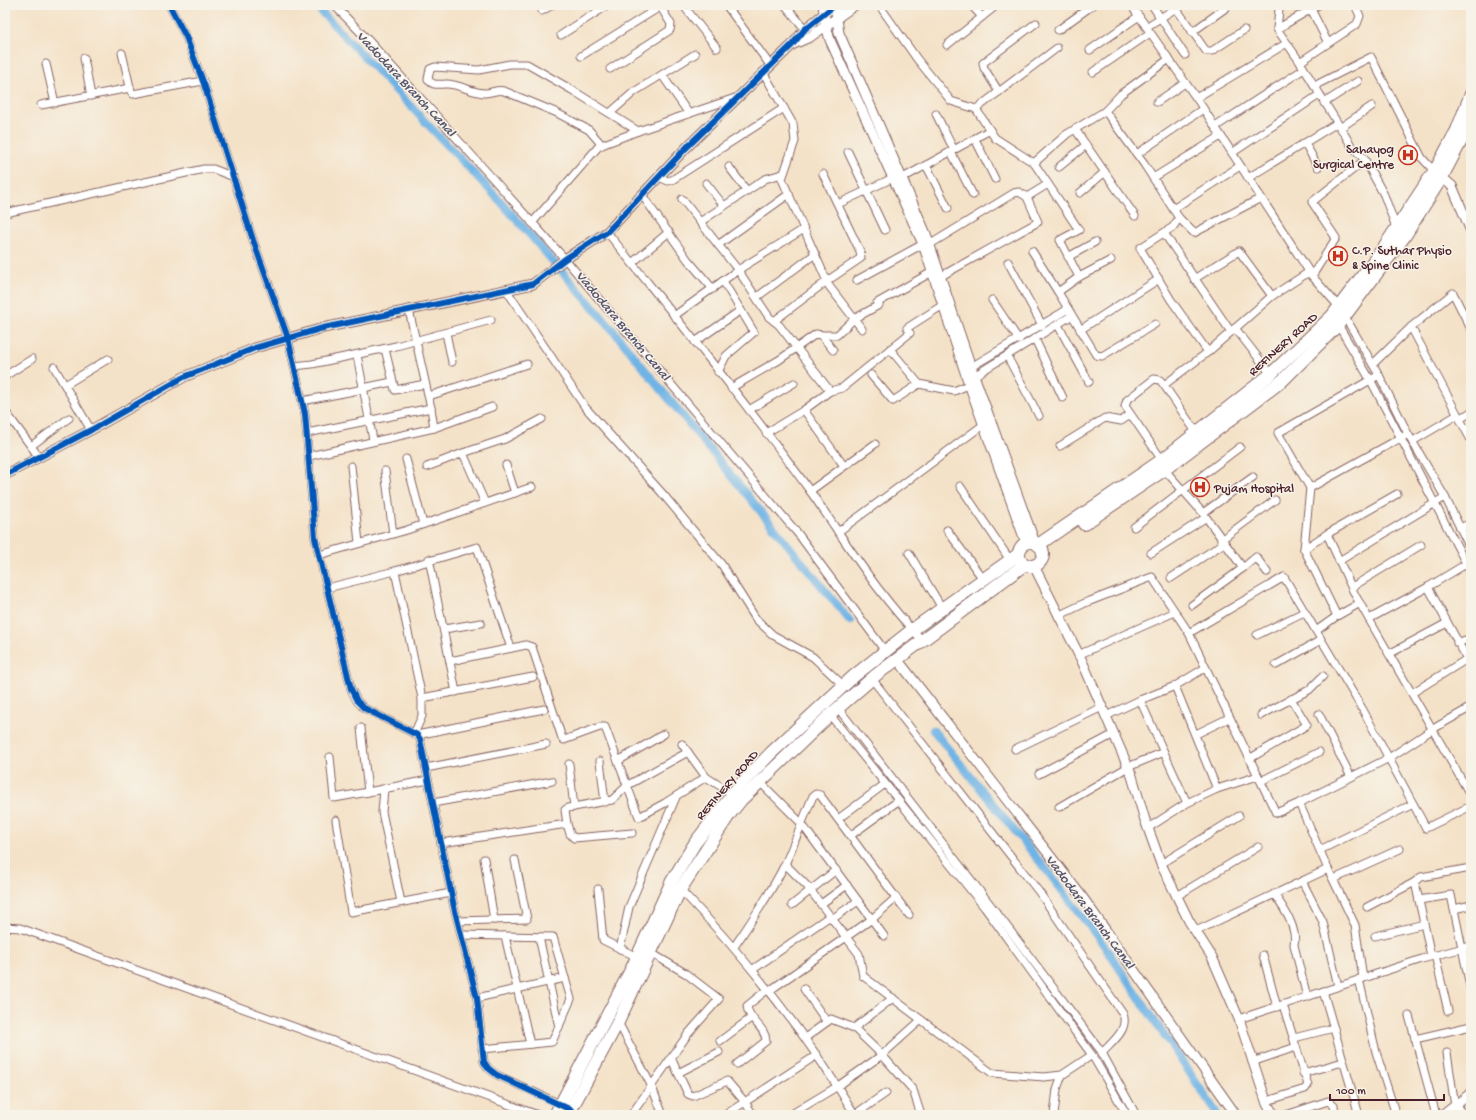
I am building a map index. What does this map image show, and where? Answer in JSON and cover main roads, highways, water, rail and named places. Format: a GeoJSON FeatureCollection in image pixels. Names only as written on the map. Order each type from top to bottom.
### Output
{"type":"FeatureCollection","features":[{"type":"Feature","properties":{"kind":"main road","name":"REFINERY ROAD"},"geometry":{"type":"LineString","coordinates":[[1161,464],[1196,432],[1271,374],[1339,316],[1396,228],[1438,174],[1471,94]]}},
{"type":"Feature","properties":{"kind":"main road","name":"REFINERY ROAD"},"geometry":{"type":"LineString","coordinates":[[1036,545],[1161,464],[1282,380],[1339,316],[1404,237],[1438,174],[1471,122]]}},
{"type":"Feature","properties":{"kind":"main road"},"geometry":{"type":"LineString","coordinates":[[1036,545],[1042,560],[1022,561],[1021,547],[1036,545]]}},
{"type":"Feature","properties":{"kind":"main road","name":"REFINERY ROAD"},"geometry":{"type":"LineString","coordinates":[[564,1111],[606,1017],[676,886],[730,815],[771,753],[846,683],[912,630],[983,579],[1022,561]]}},
{"type":"Feature","properties":{"kind":"main road","name":"REFINERY ROAD"},"geometry":{"type":"LineString","coordinates":[[564,1111],[618,1022],[651,952],[676,886],[695,843],[733,794],[751,785],[858,690],[1022,561]]}},
{"type":"Feature","properties":{"kind":"main road"},"geometry":{"type":"LineString","coordinates":[[846,683],[858,690]]}},
{"type":"Feature","properties":{"kind":"waterway","name":"Vadodara Branch Canal"},"geometry":{"type":"LineString","coordinates":[[315,5],[502,203],[607,323],[850,621]]}},
{"type":"Feature","properties":{"kind":"waterway","name":"Vadodara Branch Canal"},"geometry":{"type":"LineString","coordinates":[[933,730],[1044,867],[1103,944],[1218,1115]]}},
{"type":"Feature","properties":{"kind":"place","name":"Sahayog Surgical Centre"},"geometry":{"type":"Point","coordinates":[1408,155]}},
{"type":"Feature","properties":{"kind":"place","name":"C.P. Suthar Physio & Spine Clinic"},"geometry":{"type":"Point","coordinates":[1338,256]}},
{"type":"Feature","properties":{"kind":"place","name":"Pujam Hospital"},"geometry":{"type":"Point","coordinates":[1200,487]}}]}
